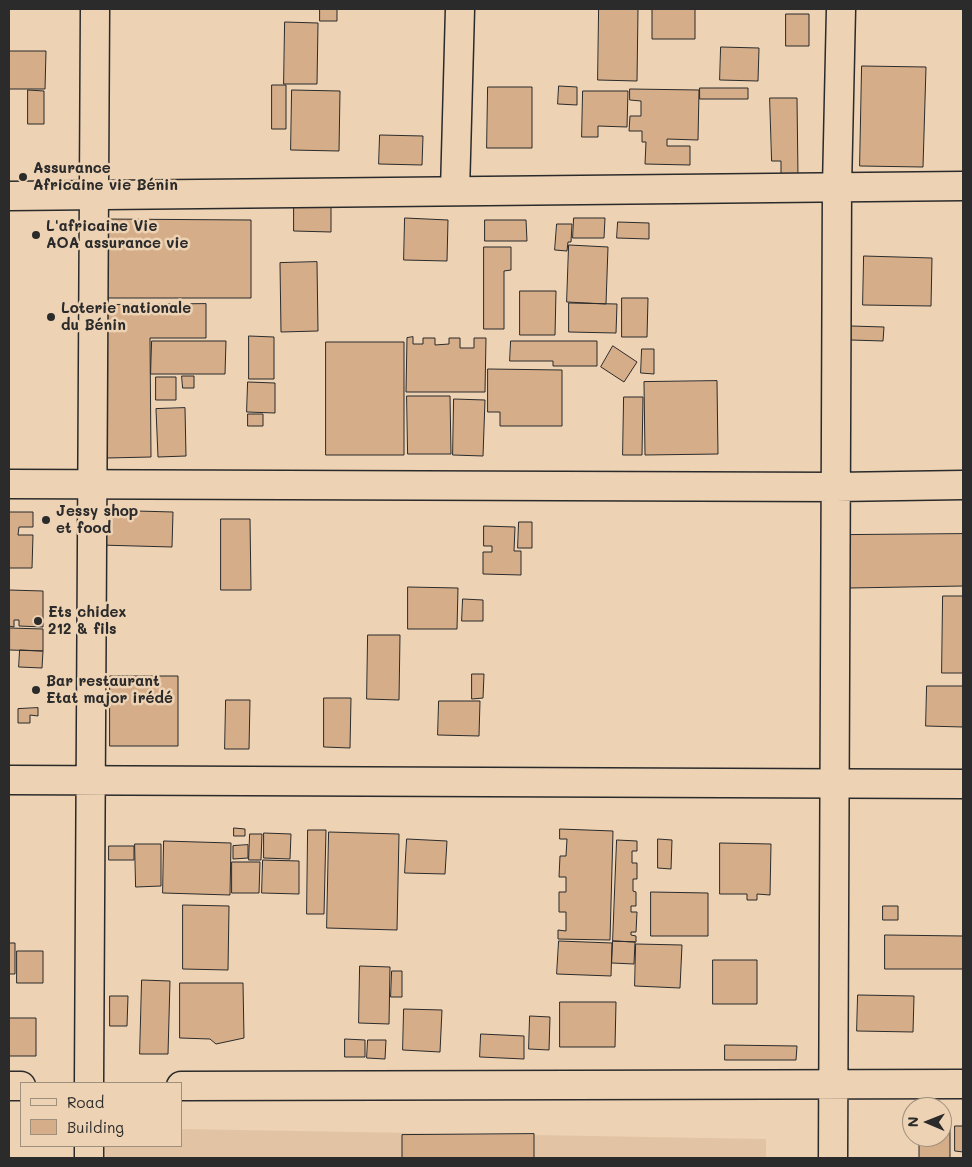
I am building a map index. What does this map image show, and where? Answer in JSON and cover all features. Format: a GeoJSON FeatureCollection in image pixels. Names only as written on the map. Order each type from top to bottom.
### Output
{"type":"FeatureCollection","features":[{"type":"Feature","properties":{"kind":"street"},"geometry":{"type":"LineString","coordinates":[[89,1082],[95,9]]}},
{"type":"Feature","properties":{"kind":"street"},"geometry":{"type":"LineString","coordinates":[[455,191],[460,9]]}},
{"type":"Feature","properties":{"kind":"street"},"geometry":{"type":"LineString","coordinates":[[833,1158],[837,187],[840,9]]}},
{"type":"Feature","properties":{"kind":"street"},"geometry":{"type":"LineString","coordinates":[[9,196],[963,186]]}},
{"type":"Feature","properties":{"kind":"street"},"geometry":{"type":"LineString","coordinates":[[9,484],[836,487],[963,485]]}},
{"type":"Feature","properties":{"kind":"street"},"geometry":{"type":"LineString","coordinates":[[9,780],[963,784]]}},
{"type":"Feature","properties":{"kind":"street"},"geometry":{"type":"LineString","coordinates":[[182,1086],[963,1084]]}},
{"type":"Feature","properties":{"kind":"shaded area"},"geometry":{"type":"Polygon","coordinates":[[[182,1129],[766,1139],[766,1158],[106,1158],[105,1147],[182,1147],[182,1129]]]}},
{"type":"Feature","properties":{"kind":"building"},"geometry":{"type":"Polygon","coordinates":[[[320,9],[337,9],[337,21],[320,21],[320,9]]]}},
{"type":"Feature","properties":{"kind":"building"},"geometry":{"type":"Polygon","coordinates":[[[599,9],[638,9],[637,81],[598,80],[599,9]]]}},
{"type":"Feature","properties":{"kind":"building"},"geometry":{"type":"Polygon","coordinates":[[[645,9],[695,9],[695,39],[652,39],[652,10],[645,9]]]}},
{"type":"Feature","properties":{"kind":"building"},"geometry":{"type":"Polygon","coordinates":[[[786,14],[809,14],[809,46],[786,46],[786,14]]]}},
{"type":"Feature","properties":{"kind":"building"},"geometry":{"type":"Polygon","coordinates":[[[285,22],[318,23],[317,84],[284,84],[285,22]]]}},
{"type":"Feature","properties":{"kind":"building"},"geometry":{"type":"Polygon","coordinates":[[[721,47],[759,48],[758,81],[720,80],[721,47]]]}},
{"type":"Feature","properties":{"kind":"building"},"geometry":{"type":"Polygon","coordinates":[[[9,51],[46,51],[45,89],[9,89],[9,51]]]}},
{"type":"Feature","properties":{"kind":"building"},"geometry":{"type":"Polygon","coordinates":[[[862,66],[926,67],[923,167],[860,166],[862,66]]]}},
{"type":"Feature","properties":{"kind":"building"},"geometry":{"type":"Polygon","coordinates":[[[272,85],[286,85],[286,129],[272,129],[272,85]]]}},
{"type":"Feature","properties":{"kind":"building"},"geometry":{"type":"Polygon","coordinates":[[[559,86],[577,87],[577,105],[558,104],[559,86]]]}},
{"type":"Feature","properties":{"kind":"building"},"geometry":{"type":"Polygon","coordinates":[[[488,87],[532,87],[532,148],[487,148],[488,87]]]}},
{"type":"Feature","properties":{"kind":"building"},"geometry":{"type":"Polygon","coordinates":[[[700,88],[748,88],[748,99],[700,99],[700,88]]]}},
{"type":"Feature","properties":{"kind":"building"},"geometry":{"type":"Polygon","coordinates":[[[630,89],[699,90],[698,140],[667,139],[667,146],[690,146],[690,165],[645,164],[646,142],[642,142],[642,131],[629,131],[630,116],[641,116],[641,101],[630,100],[630,89]]]}},
{"type":"Feature","properties":{"kind":"building"},"geometry":{"type":"Polygon","coordinates":[[[28,90],[44,91],[44,124],[28,124],[28,90]]]}},
{"type":"Feature","properties":{"kind":"building"},"geometry":{"type":"Polygon","coordinates":[[[292,90],[340,91],[339,151],[291,150],[292,90]]]}},
{"type":"Feature","properties":{"kind":"building"},"geometry":{"type":"Polygon","coordinates":[[[583,91],[628,91],[627,127],[598,126],[598,137],[582,137],[583,91]]]}},
{"type":"Feature","properties":{"kind":"building"},"geometry":{"type":"Polygon","coordinates":[[[770,98],[797,98],[798,177],[781,177],[781,161],[772,161],[770,98]]]}},
{"type":"Feature","properties":{"kind":"building"},"geometry":{"type":"Polygon","coordinates":[[[380,135],[423,136],[422,165],[379,164],[380,135]]]}},
{"type":"Feature","properties":{"kind":"building"},"geometry":{"type":"Polygon","coordinates":[[[294,194],[331,194],[331,232],[294,231],[294,194]]]}},
{"type":"Feature","properties":{"kind":"building"},"geometry":{"type":"Polygon","coordinates":[[[405,218],[448,220],[447,261],[404,260],[405,218]]]}},
{"type":"Feature","properties":{"kind":"building"},"geometry":{"type":"Polygon","coordinates":[[[574,218],[605,218],[604,238],[573,238],[574,218]]]}},
{"type":"Feature","properties":{"kind":"building"},"geometry":{"type":"Polygon","coordinates":[[[101,219],[251,220],[251,298],[101,298],[101,219]]]}},
{"type":"Feature","properties":{"kind":"building"},"geometry":{"type":"Polygon","coordinates":[[[485,220],[526,220],[527,241],[485,241],[485,220]]]}},
{"type":"Feature","properties":{"kind":"building"},"geometry":{"type":"Polygon","coordinates":[[[618,222],[649,223],[649,239],[617,238],[618,222]]]}},
{"type":"Feature","properties":{"kind":"building"},"geometry":{"type":"Polygon","coordinates":[[[557,224],[572,224],[571,242],[568,242],[567,251],[555,250],[557,224]]]}},
{"type":"Feature","properties":{"kind":"building"},"geometry":{"type":"Polygon","coordinates":[[[569,245],[608,247],[606,304],[567,302],[569,245]]]}},
{"type":"Feature","properties":{"kind":"building"},"geometry":{"type":"Polygon","coordinates":[[[484,247],[511,247],[511,270],[504,271],[504,329],[484,329],[484,247]]]}},
{"type":"Feature","properties":{"kind":"building"},"geometry":{"type":"Polygon","coordinates":[[[864,256],[932,258],[931,306],[863,305],[864,256]]]}},
{"type":"Feature","properties":{"kind":"building"},"geometry":{"type":"Polygon","coordinates":[[[317,262],[318,331],[281,332],[280,263],[317,262]]]}},
{"type":"Feature","properties":{"kind":"building"},"geometry":{"type":"Polygon","coordinates":[[[520,291],[556,291],[555,335],[520,335],[520,291]]]}},
{"type":"Feature","properties":{"kind":"building"},"geometry":{"type":"Polygon","coordinates":[[[622,298],[648,298],[647,337],[622,337],[622,298]]]}},
{"type":"Feature","properties":{"kind":"building"},"geometry":{"type":"Polygon","coordinates":[[[569,303],[617,304],[616,333],[569,332],[569,303]]]}},
{"type":"Feature","properties":{"kind":"building"},"geometry":{"type":"Polygon","coordinates":[[[206,304],[206,338],[150,338],[151,457],[107,458],[106,305],[206,304]]]}},
{"type":"Feature","properties":{"kind":"building"},"geometry":{"type":"Polygon","coordinates":[[[851,326],[884,327],[883,341],[851,340],[851,326]]]}},
{"type":"Feature","properties":{"kind":"building"},"geometry":{"type":"Polygon","coordinates":[[[249,336],[274,337],[274,379],[249,379],[249,336]]]}},
{"type":"Feature","properties":{"kind":"building"},"geometry":{"type":"Polygon","coordinates":[[[413,337],[413,344],[423,344],[423,338],[435,338],[435,345],[449,344],[449,338],[460,338],[460,348],[474,348],[474,338],[486,338],[485,392],[406,392],[407,338],[413,337]]]}},
{"type":"Feature","properties":{"kind":"building"},"geometry":{"type":"Polygon","coordinates":[[[152,341],[226,341],[225,374],[151,374],[152,341]]]}},
{"type":"Feature","properties":{"kind":"building"},"geometry":{"type":"Polygon","coordinates":[[[511,341],[597,341],[597,366],[553,366],[553,361],[510,361],[511,341]]]}},
{"type":"Feature","properties":{"kind":"building"},"geometry":{"type":"Polygon","coordinates":[[[326,342],[404,342],[404,455],[326,455],[326,342]]]}},
{"type":"Feature","properties":{"kind":"building"},"geometry":{"type":"Polygon","coordinates":[[[613,346],[637,362],[624,382],[601,367],[613,346]]]}},
{"type":"Feature","properties":{"kind":"building"},"geometry":{"type":"Polygon","coordinates":[[[642,349],[654,349],[654,374],[641,373],[642,349]]]}},
{"type":"Feature","properties":{"kind":"building"},"geometry":{"type":"Polygon","coordinates":[[[488,369],[562,370],[562,426],[500,426],[500,412],[488,412],[488,369]]]}},
{"type":"Feature","properties":{"kind":"building"},"geometry":{"type":"Polygon","coordinates":[[[182,376],[194,376],[194,388],[183,388],[182,376]]]}},
{"type":"Feature","properties":{"kind":"building"},"geometry":{"type":"Polygon","coordinates":[[[156,377],[176,377],[176,400],[156,400],[156,377]]]}},
{"type":"Feature","properties":{"kind":"building"},"geometry":{"type":"Polygon","coordinates":[[[717,381],[718,454],[645,455],[644,382],[717,381]]]}},
{"type":"Feature","properties":{"kind":"building"},"geometry":{"type":"Polygon","coordinates":[[[248,382],[275,383],[275,413],[247,412],[248,382]]]}},
{"type":"Feature","properties":{"kind":"building"},"geometry":{"type":"Polygon","coordinates":[[[407,396],[450,396],[451,454],[408,454],[407,396]]]}},
{"type":"Feature","properties":{"kind":"building"},"geometry":{"type":"Polygon","coordinates":[[[624,397],[643,397],[642,455],[623,455],[624,397]]]}},
{"type":"Feature","properties":{"kind":"building"},"geometry":{"type":"Polygon","coordinates":[[[454,399],[485,400],[483,456],[453,455],[454,399]]]}},
{"type":"Feature","properties":{"kind":"building"},"geometry":{"type":"Polygon","coordinates":[[[185,408],[186,456],[158,457],[156,409],[185,408]]]}},
{"type":"Feature","properties":{"kind":"building"},"geometry":{"type":"Polygon","coordinates":[[[248,414],[263,414],[263,426],[248,426],[248,414]]]}},
{"type":"Feature","properties":{"kind":"building"},"geometry":{"type":"Polygon","coordinates":[[[100,510],[173,512],[172,547],[99,545],[100,510]]]}},
{"type":"Feature","properties":{"kind":"building"},"geometry":{"type":"Polygon","coordinates":[[[9,512],[33,512],[33,527],[19,527],[18,535],[33,535],[32,568],[9,568],[9,512]]]}},
{"type":"Feature","properties":{"kind":"building"},"geometry":{"type":"Polygon","coordinates":[[[221,519],[250,519],[251,590],[221,590],[221,519]]]}},
{"type":"Feature","properties":{"kind":"building"},"geometry":{"type":"Polygon","coordinates":[[[519,522],[532,522],[532,548],[518,548],[519,522]]]}},
{"type":"Feature","properties":{"kind":"building"},"geometry":{"type":"Polygon","coordinates":[[[484,526],[515,527],[514,551],[521,551],[521,575],[483,574],[483,552],[492,552],[492,546],[484,546],[484,526]]]}},
{"type":"Feature","properties":{"kind":"building"},"geometry":{"type":"Polygon","coordinates":[[[963,534],[963,586],[849,588],[848,535],[963,534]]]}},
{"type":"Feature","properties":{"kind":"building"},"geometry":{"type":"Polygon","coordinates":[[[408,587],[458,588],[457,629],[408,629],[408,587]]]}},
{"type":"Feature","properties":{"kind":"building"},"geometry":{"type":"Polygon","coordinates":[[[9,590],[43,591],[43,627],[19,626],[19,620],[14,620],[14,627],[9,626],[9,590]]]}},
{"type":"Feature","properties":{"kind":"building"},"geometry":{"type":"Polygon","coordinates":[[[943,596],[963,596],[963,673],[942,673],[943,596]]]}},
{"type":"Feature","properties":{"kind":"building"},"geometry":{"type":"Polygon","coordinates":[[[463,599],[483,600],[483,621],[462,621],[463,599]]]}},
{"type":"Feature","properties":{"kind":"building"},"geometry":{"type":"Polygon","coordinates":[[[10,628],[43,629],[43,651],[10,650],[10,628]]]}},
{"type":"Feature","properties":{"kind":"building"},"geometry":{"type":"Polygon","coordinates":[[[368,635],[400,635],[399,700],[367,699],[368,635]]]}},
{"type":"Feature","properties":{"kind":"building"},"geometry":{"type":"Polygon","coordinates":[[[20,650],[43,651],[42,668],[19,667],[20,650]]]}},
{"type":"Feature","properties":{"kind":"building"},"geometry":{"type":"Polygon","coordinates":[[[472,674],[484,674],[483,698],[472,699],[472,674]]]}},
{"type":"Feature","properties":{"kind":"building"},"geometry":{"type":"Polygon","coordinates":[[[110,676],[178,676],[178,746],[110,746],[110,676]]]}},
{"type":"Feature","properties":{"kind":"building"},"geometry":{"type":"Polygon","coordinates":[[[927,686],[963,686],[963,727],[926,726],[927,686]]]}},
{"type":"Feature","properties":{"kind":"building"},"geometry":{"type":"Polygon","coordinates":[[[324,698],[351,698],[350,748],[324,747],[324,698]]]}},
{"type":"Feature","properties":{"kind":"building"},"geometry":{"type":"Polygon","coordinates":[[[226,700],[250,700],[249,749],[225,749],[226,700]]]}},
{"type":"Feature","properties":{"kind":"building"},"geometry":{"type":"Polygon","coordinates":[[[439,701],[480,701],[479,736],[438,735],[439,701]]]}},
{"type":"Feature","properties":{"kind":"building"},"geometry":{"type":"Polygon","coordinates":[[[38,708],[38,716],[30,715],[30,723],[18,723],[18,709],[38,708]]]}},
{"type":"Feature","properties":{"kind":"building"},"geometry":{"type":"Polygon","coordinates":[[[234,828],[245,829],[245,836],[234,836],[234,828]]]}},
{"type":"Feature","properties":{"kind":"building"},"geometry":{"type":"Polygon","coordinates":[[[560,829],[613,831],[610,940],[558,939],[558,930],[566,931],[566,912],[559,912],[559,892],[566,892],[566,877],[559,877],[560,856],[566,856],[567,839],[560,839],[560,829]]]}},
{"type":"Feature","properties":{"kind":"building"},"geometry":{"type":"Polygon","coordinates":[[[308,830],[326,830],[324,914],[307,914],[308,830]]]}},
{"type":"Feature","properties":{"kind":"building"},"geometry":{"type":"Polygon","coordinates":[[[329,832],[399,834],[397,930],[327,928],[329,832]]]}},
{"type":"Feature","properties":{"kind":"building"},"geometry":{"type":"Polygon","coordinates":[[[264,833],[291,834],[290,859],[264,858],[264,833]]]}},
{"type":"Feature","properties":{"kind":"building"},"geometry":{"type":"Polygon","coordinates":[[[250,834],[262,834],[261,860],[249,860],[250,834]]]}},
{"type":"Feature","properties":{"kind":"building"},"geometry":{"type":"Polygon","coordinates":[[[407,839],[447,841],[445,874],[405,873],[407,839]]]}},
{"type":"Feature","properties":{"kind":"building"},"geometry":{"type":"Polygon","coordinates":[[[658,839],[672,840],[671,869],[658,868],[658,839]]]}},
{"type":"Feature","properties":{"kind":"building"},"geometry":{"type":"Polygon","coordinates":[[[617,840],[637,841],[637,851],[632,851],[632,863],[637,863],[637,879],[633,879],[633,891],[636,892],[636,906],[631,906],[631,912],[637,912],[636,932],[631,932],[631,935],[636,936],[636,942],[613,941],[617,840]]]}},
{"type":"Feature","properties":{"kind":"building"},"geometry":{"type":"Polygon","coordinates":[[[164,841],[231,843],[230,895],[163,893],[164,841]]]}},
{"type":"Feature","properties":{"kind":"building"},"geometry":{"type":"Polygon","coordinates":[[[720,843],[771,844],[770,895],[757,894],[757,900],[747,900],[747,894],[720,894],[720,843]]]}},
{"type":"Feature","properties":{"kind":"building"},"geometry":{"type":"Polygon","coordinates":[[[135,844],[161,844],[161,886],[136,887],[135,844]]]}},
{"type":"Feature","properties":{"kind":"building"},"geometry":{"type":"Polygon","coordinates":[[[248,845],[248,858],[233,859],[233,846],[248,845]]]}},
{"type":"Feature","properties":{"kind":"building"},"geometry":{"type":"Polygon","coordinates":[[[109,846],[134,846],[134,860],[109,860],[109,846]]]}},
{"type":"Feature","properties":{"kind":"building"},"geometry":{"type":"Polygon","coordinates":[[[263,860],[299,861],[299,894],[262,893],[263,860]]]}},
{"type":"Feature","properties":{"kind":"building"},"geometry":{"type":"Polygon","coordinates":[[[232,862],[260,862],[259,893],[232,893],[232,862]]]}},
{"type":"Feature","properties":{"kind":"building"},"geometry":{"type":"Polygon","coordinates":[[[651,892],[708,893],[708,936],[651,936],[651,892]]]}},
{"type":"Feature","properties":{"kind":"building"},"geometry":{"type":"Polygon","coordinates":[[[183,905],[229,906],[228,970],[183,969],[183,905]]]}},
{"type":"Feature","properties":{"kind":"building"},"geometry":{"type":"Polygon","coordinates":[[[883,906],[898,906],[898,920],[883,920],[883,906]]]}},
{"type":"Feature","properties":{"kind":"building"},"geometry":{"type":"Polygon","coordinates":[[[885,935],[963,936],[963,969],[885,969],[885,935]]]}},
{"type":"Feature","properties":{"kind":"building"},"geometry":{"type":"Polygon","coordinates":[[[559,941],[612,943],[611,976],[557,974],[559,941]]]}},
{"type":"Feature","properties":{"kind":"building"},"geometry":{"type":"Polygon","coordinates":[[[613,941],[635,942],[634,964],[612,963],[613,941]]]}},
{"type":"Feature","properties":{"kind":"building"},"geometry":{"type":"Polygon","coordinates":[[[9,943],[15,943],[15,974],[9,974],[9,943]]]}},
{"type":"Feature","properties":{"kind":"building"},"geometry":{"type":"Polygon","coordinates":[[[636,944],[682,945],[680,988],[635,986],[636,944]]]}},
{"type":"Feature","properties":{"kind":"building"},"geometry":{"type":"Polygon","coordinates":[[[17,951],[43,951],[43,983],[17,983],[17,951]]]}},
{"type":"Feature","properties":{"kind":"building"},"geometry":{"type":"Polygon","coordinates":[[[713,960],[757,960],[757,1004],[713,1004],[713,960]]]}},
{"type":"Feature","properties":{"kind":"building"},"geometry":{"type":"Polygon","coordinates":[[[360,966],[390,967],[389,1024],[359,1023],[360,966]]]}},
{"type":"Feature","properties":{"kind":"building"},"geometry":{"type":"Polygon","coordinates":[[[392,971],[402,971],[402,997],[391,997],[392,971]]]}},
{"type":"Feature","properties":{"kind":"building"},"geometry":{"type":"Polygon","coordinates":[[[142,980],[170,981],[168,1054],[140,1054],[142,980]]]}},
{"type":"Feature","properties":{"kind":"building"},"geometry":{"type":"Polygon","coordinates":[[[180,983],[243,983],[244,1038],[216,1044],[210,1039],[180,1038],[180,983]]]}},
{"type":"Feature","properties":{"kind":"building"},"geometry":{"type":"Polygon","coordinates":[[[858,995],[914,996],[913,1032],[857,1031],[858,995]]]}},
{"type":"Feature","properties":{"kind":"building"},"geometry":{"type":"Polygon","coordinates":[[[110,996],[128,996],[127,1026],[110,1026],[110,996]]]}},
{"type":"Feature","properties":{"kind":"building"},"geometry":{"type":"Polygon","coordinates":[[[560,1002],[616,1002],[615,1047],[560,1047],[560,1002]]]}},
{"type":"Feature","properties":{"kind":"building"},"geometry":{"type":"Polygon","coordinates":[[[404,1009],[442,1010],[440,1052],[403,1050],[404,1009]]]}},
{"type":"Feature","properties":{"kind":"building"},"geometry":{"type":"Polygon","coordinates":[[[530,1016],[550,1017],[549,1050],[529,1049],[530,1016]]]}},
{"type":"Feature","properties":{"kind":"building"},"geometry":{"type":"Polygon","coordinates":[[[9,1018],[36,1018],[36,1056],[9,1056],[9,1018]]]}},
{"type":"Feature","properties":{"kind":"building"},"geometry":{"type":"Polygon","coordinates":[[[481,1034],[524,1036],[524,1059],[480,1057],[481,1034]]]}},
{"type":"Feature","properties":{"kind":"building"},"geometry":{"type":"Polygon","coordinates":[[[345,1039],[365,1040],[365,1057],[345,1057],[345,1039]]]}},
{"type":"Feature","properties":{"kind":"building"},"geometry":{"type":"Polygon","coordinates":[[[368,1040],[386,1040],[385,1059],[367,1058],[368,1040]]]}},
{"type":"Feature","properties":{"kind":"building"},"geometry":{"type":"Polygon","coordinates":[[[725,1045],[797,1046],[796,1060],[725,1060],[725,1045]]]}},
{"type":"Feature","properties":{"kind":"building"},"geometry":{"type":"Polygon","coordinates":[[[955,1126],[963,1126],[963,1152],[955,1151],[955,1126]]]}},
{"type":"Feature","properties":{"kind":"building"},"geometry":{"type":"Polygon","coordinates":[[[534,1134],[534,1158],[402,1158],[402,1135],[534,1134]]]}},
{"type":"Feature","properties":{"kind":"building"},"geometry":{"type":"Polygon","coordinates":[[[919,1147],[950,1147],[950,1158],[919,1158],[919,1147]]]}},
{"type":"Feature","properties":{"kind":"place","name":"Assurance Africaine vie Bénin"},"geometry":{"type":"Point","coordinates":[23,177]}},
{"type":"Feature","properties":{"kind":"place","name":"L'africaine Vie AOA assurance vie"},"geometry":{"type":"Point","coordinates":[36,235]}},
{"type":"Feature","properties":{"kind":"place","name":"Loterie nationale du Bénin"},"geometry":{"type":"Point","coordinates":[51,317]}},
{"type":"Feature","properties":{"kind":"place","name":"Jessy shop et food"},"geometry":{"type":"Point","coordinates":[46,520]}},
{"type":"Feature","properties":{"kind":"place","name":"Ets chidex 212 & fils"},"geometry":{"type":"Point","coordinates":[38,621]}},
{"type":"Feature","properties":{"kind":"place","name":"Bar restaurant Etat major irédé"},"geometry":{"type":"Point","coordinates":[36,690]}}]}
